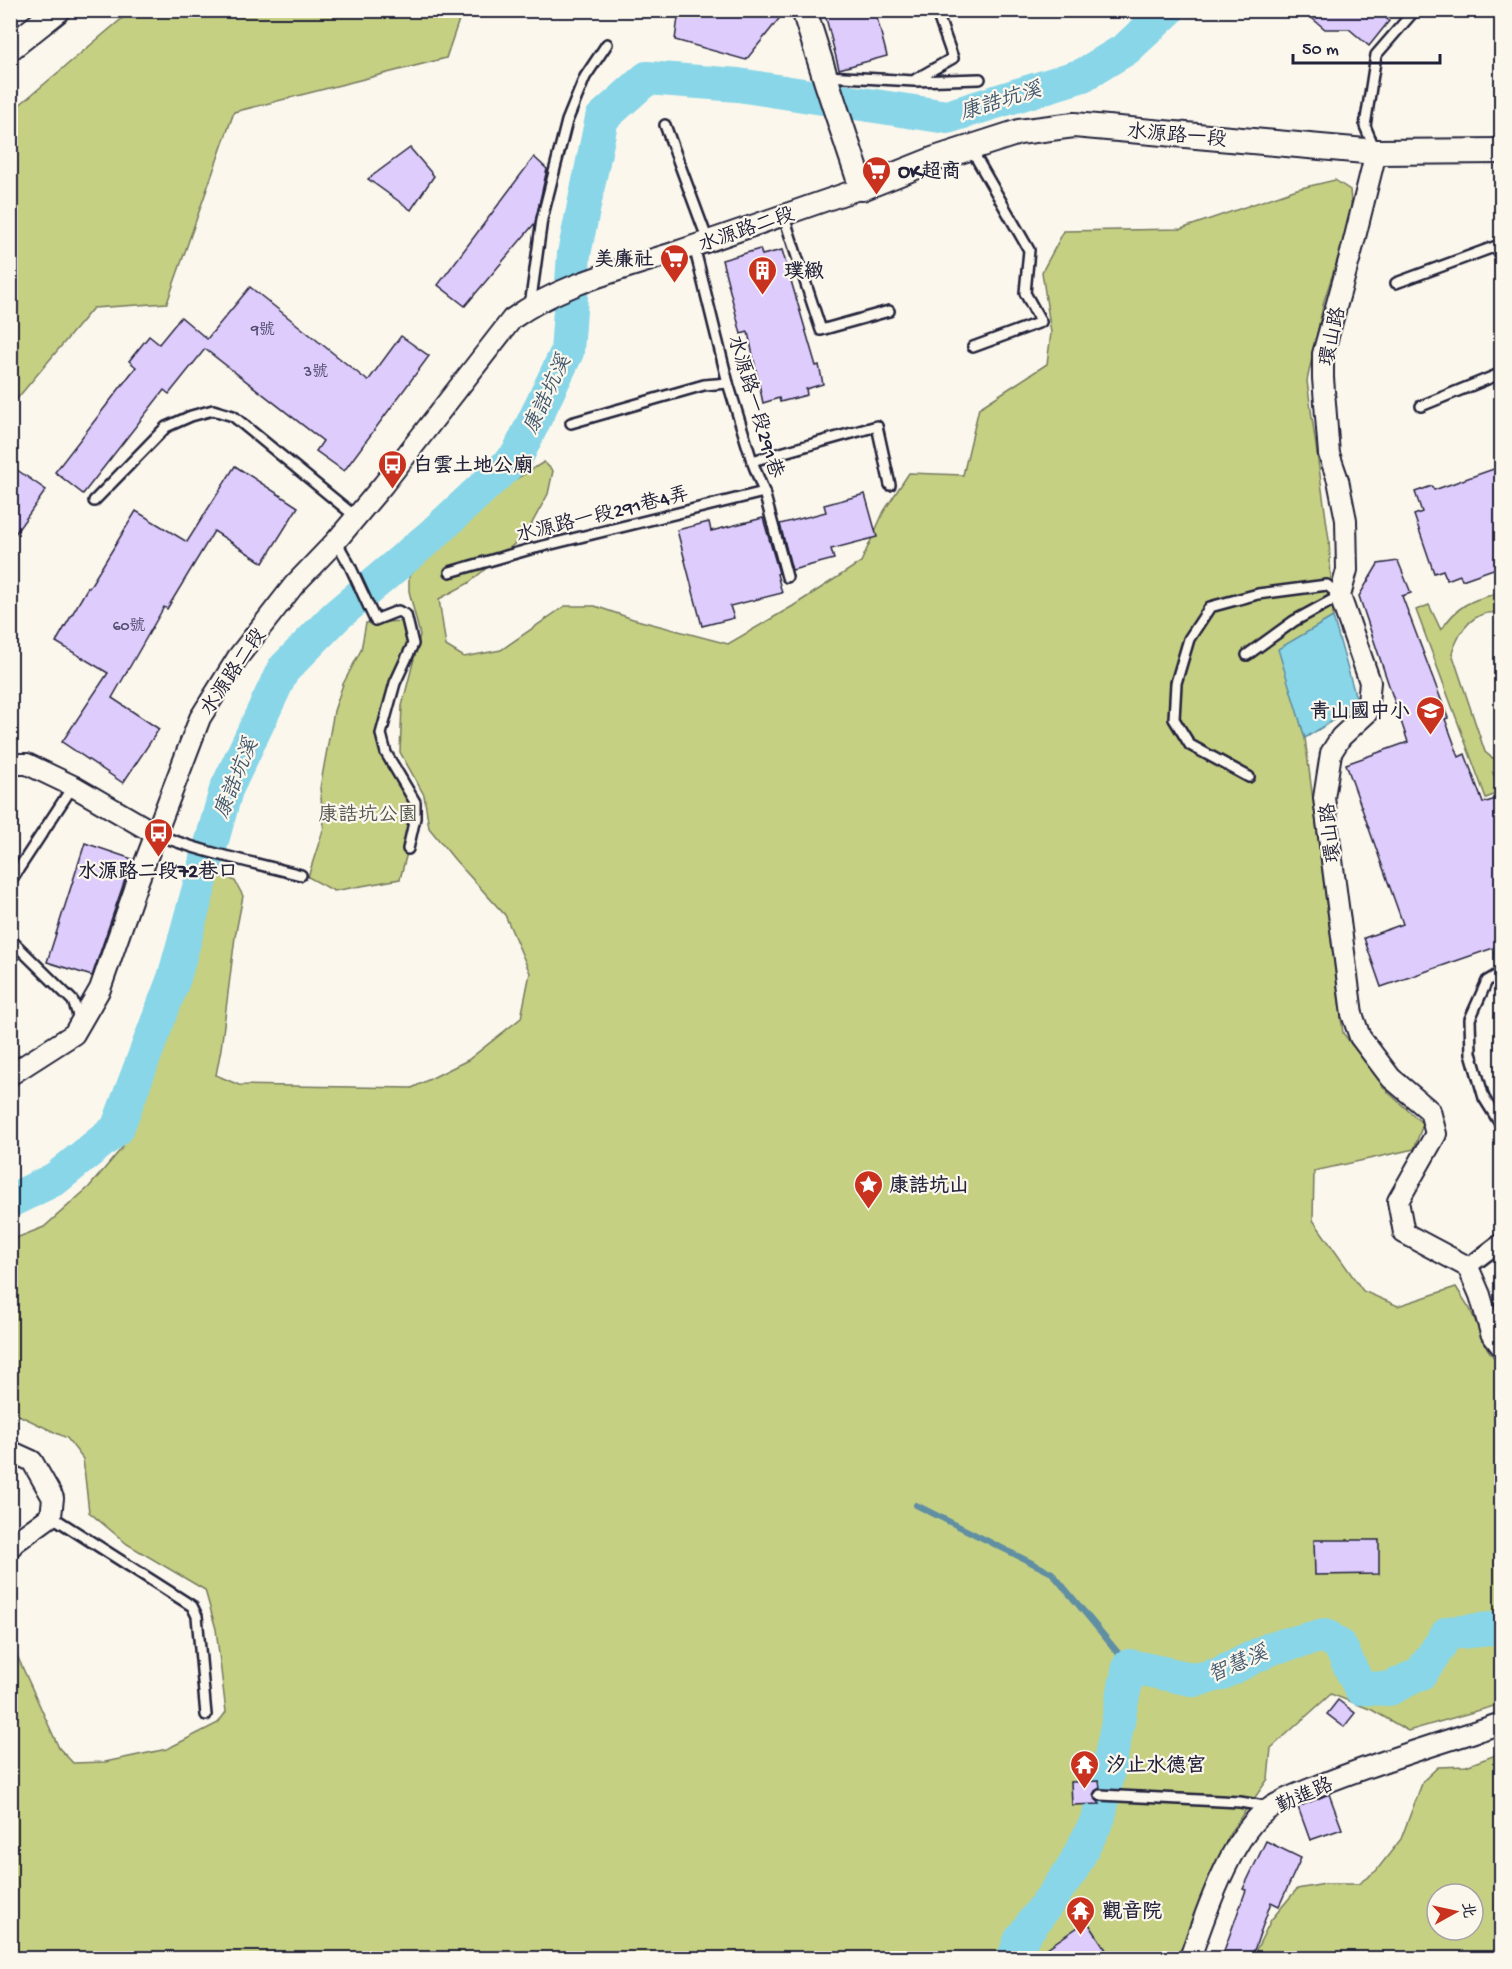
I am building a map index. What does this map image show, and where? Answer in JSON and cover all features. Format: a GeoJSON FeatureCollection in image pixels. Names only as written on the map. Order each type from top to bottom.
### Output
{"type":"FeatureCollection","features":[{"type":"Feature","properties":{"kind":"street"},"geometry":{"type":"LineString","coordinates":[[10,48],[58,10]]}},
{"type":"Feature","properties":{"kind":"street"},"geometry":{"type":"LineString","coordinates":[[804,10],[862,188]]}},
{"type":"Feature","properties":{"kind":"street","name":"水源路一段"},"geometry":{"type":"LineString","coordinates":[[862,188],[935,159],[1019,132],[1074,125],[1376,152],[1501,152]]}},
{"type":"Feature","properties":{"kind":"street","name":"環山路"},"geometry":{"type":"LineString","coordinates":[[1376,152],[1352,253],[1323,354],[1329,454],[1338,480],[1346,520],[1347,570],[1340,596],[1370,682],[1367,713],[1341,737],[1331,753],[1324,798],[1352,1014],[1360,1037],[1391,1078],[1430,1111],[1436,1134],[1398,1201],[1404,1233],[1467,1267]]}},
{"type":"Feature","properties":{"kind":"street","name":"水源路二段"},"geometry":{"type":"LineString","coordinates":[[10,1074],[74,1034],[100,989],[200,718],[231,667],[294,585],[356,517],[512,319],[548,296],[862,188]]}},
{"type":"Feature","properties":{"kind":"street"},"geometry":{"type":"LineString","coordinates":[[10,764],[27,764],[73,786],[156,834]]}},
{"type":"Feature","properties":{"kind":"street"},"geometry":{"type":"LineString","coordinates":[[1502,1240],[1467,1267],[1480,1295],[1491,1333],[1502,1347]]}},
{"type":"Feature","properties":{"kind":"street"},"geometry":{"type":"LineString","coordinates":[[10,1450],[32,1461],[53,1498],[51,1516],[10,1548]]}},
{"type":"Feature","properties":{"kind":"street","name":"勤進路"},"geometry":{"type":"LineString","coordinates":[[1190,1958],[1198,1932],[1237,1844],[1262,1814],[1282,1801],[1360,1769],[1502,1723]]}},
{"type":"Feature","properties":{"kind":"lane"},"geometry":{"type":"LineString","coordinates":[[914,81],[953,58],[936,10]]}},
{"type":"Feature","properties":{"kind":"lane"},"geometry":{"type":"LineString","coordinates":[[1376,152],[1365,126],[1376,55],[1415,10]]}},
{"type":"Feature","properties":{"kind":"lane"},"geometry":{"type":"LineString","coordinates":[[530,306],[542,219],[567,121],[585,77],[607,44]]}},
{"type":"Feature","properties":{"kind":"lane"},"geometry":{"type":"LineString","coordinates":[[825,80],[980,79]]}},
{"type":"Feature","properties":{"kind":"lane","name":"水源路一段291巷"},"geometry":{"type":"LineString","coordinates":[[665,125],[701,243],[728,383],[764,492],[787,577]]}},
{"type":"Feature","properties":{"kind":"lane"},"geometry":{"type":"LineString","coordinates":[[970,147],[1029,250],[1025,294],[1041,322],[973,347]]}},
{"type":"Feature","properties":{"kind":"lane"},"geometry":{"type":"LineString","coordinates":[[783,214],[821,330],[889,311]]}},
{"type":"Feature","properties":{"kind":"lane"},"geometry":{"type":"LineString","coordinates":[[1396,284],[1502,244]]}},
{"type":"Feature","properties":{"kind":"lane"},"geometry":{"type":"LineString","coordinates":[[1420,406],[1502,373]]}},
{"type":"Feature","properties":{"kind":"lane"},"geometry":{"type":"LineString","coordinates":[[571,423],[704,385],[728,383]]}},
{"type":"Feature","properties":{"kind":"lane"},"geometry":{"type":"LineString","coordinates":[[94,501],[166,427],[191,416],[213,410],[233,416],[356,517]]}},
{"type":"Feature","properties":{"kind":"lane"},"geometry":{"type":"LineString","coordinates":[[752,461],[877,426],[890,485]]}},
{"type":"Feature","properties":{"kind":"lane","name":"水源路一段291巷4弄"},"geometry":{"type":"LineString","coordinates":[[450,572],[526,550],[764,492]]}},
{"type":"Feature","properties":{"kind":"lane"},"geometry":{"type":"LineString","coordinates":[[336,541],[375,620],[398,611],[406,615],[413,644],[395,683],[381,734],[386,753],[415,802],[415,818],[408,849]]}},
{"type":"Feature","properties":{"kind":"lane"},"geometry":{"type":"LineString","coordinates":[[1246,655],[1294,621],[1340,596],[1327,585],[1249,596],[1210,607],[1189,639],[1176,683],[1174,719],[1190,745],[1249,777]]}},
{"type":"Feature","properties":{"kind":"lane"},"geometry":{"type":"LineString","coordinates":[[10,882],[73,786]]}},
{"type":"Feature","properties":{"kind":"lane"},"geometry":{"type":"LineString","coordinates":[[156,834],[182,845],[230,859],[253,862],[301,874]]}},
{"type":"Feature","properties":{"kind":"lane"},"geometry":{"type":"LineString","coordinates":[[10,939],[73,1000],[81,1023]]}},
{"type":"Feature","properties":{"kind":"lane"},"geometry":{"type":"LineString","coordinates":[[10,955],[21,950]]}},
{"type":"Feature","properties":{"kind":"lane"},"geometry":{"type":"LineString","coordinates":[[1502,972],[1487,981],[1470,1019],[1471,1053],[1484,1098],[1502,1126]]}},
{"type":"Feature","properties":{"kind":"lane"},"geometry":{"type":"LineString","coordinates":[[51,1516],[192,1606],[196,1616],[206,1715]]}},
{"type":"Feature","properties":{"kind":"lane"},"geometry":{"type":"LineString","coordinates":[[1100,1796],[1240,1802],[1272,1807]]}},
{"type":"Feature","properties":{"kind":"green space"},"geometry":{"type":"Polygon","coordinates":[[[368,10],[462,11],[446,58],[234,112],[167,303],[93,308],[11,406],[11,112],[131,11],[324,11],[368,15],[368,10]]]}},
{"type":"Feature","properties":{"kind":"green space"},"geometry":{"type":"Polygon","coordinates":[[[1335,180],[1350,190],[1352,214],[1324,301],[1307,381],[1329,540],[1333,617],[1279,649],[1305,738],[1343,1033],[1389,1093],[1423,1124],[1414,1149],[1314,1171],[1313,1220],[1363,1291],[1398,1306],[1456,1287],[1470,1309],[1487,1348],[1501,1368],[1501,1704],[1408,1731],[1372,1710],[1331,1694],[1271,1748],[1268,1779],[1231,1831],[1183,1945],[1215,1958],[11,1958],[10,1640],[59,1748],[73,1763],[105,1762],[167,1749],[218,1723],[226,1712],[216,1629],[205,1590],[127,1544],[89,1512],[83,1459],[67,1438],[10,1411],[11,1240],[44,1227],[89,1187],[122,1148],[142,1093],[163,1047],[209,894],[220,874],[235,881],[243,896],[216,1075],[239,1085],[412,1088],[468,1060],[521,1018],[530,973],[505,915],[429,828],[424,795],[400,752],[402,706],[420,635],[409,591],[409,576],[506,485],[544,462],[553,471],[548,494],[526,534],[469,583],[439,599],[446,646],[464,657],[501,650],[565,606],[595,606],[633,619],[728,644],[861,562],[884,511],[909,473],[963,475],[979,408],[1047,364],[1051,333],[1042,272],[1064,231],[1181,229],[1297,189],[1335,180]]]}},
{"type":"Feature","properties":{"kind":"green space"},"geometry":{"type":"Polygon","coordinates":[[[1501,594],[1501,613],[1483,614],[1469,623],[1459,636],[1452,653],[1485,752],[1501,762],[1501,778],[1493,773],[1501,792],[1486,798],[1416,610],[1429,605],[1441,630],[1465,605],[1501,594]]]}},
{"type":"Feature","properties":{"kind":"green space","name":"康誥坑公園"},"geometry":{"type":"Polygon","coordinates":[[[403,621],[409,646],[389,688],[378,743],[415,802],[408,849],[400,879],[334,891],[308,877],[324,827],[320,788],[334,711],[343,684],[361,650],[366,623],[403,621]]]}},
{"type":"Feature","properties":{"kind":"green space"},"geometry":{"type":"Polygon","coordinates":[[[1501,1753],[1501,1958],[1252,1958],[1271,1920],[1297,1889],[1325,1884],[1358,1884],[1376,1871],[1401,1839],[1423,1781],[1438,1767],[1466,1766],[1501,1753]]]}},
{"type":"Feature","properties":{"kind":"water"},"geometry":{"type":"Polygon","coordinates":[[[1333,617],[1358,705],[1305,738],[1278,649],[1333,617]]]}},
{"type":"Feature","properties":{"kind":"building"},"geometry":{"type":"Polygon","coordinates":[[[679,10],[786,10],[746,60],[675,40],[679,10]]]}},
{"type":"Feature","properties":{"kind":"building"},"geometry":{"type":"Polygon","coordinates":[[[824,10],[875,10],[887,56],[839,69],[824,10]]]}},
{"type":"Feature","properties":{"kind":"building"},"geometry":{"type":"Polygon","coordinates":[[[1302,10],[1377,10],[1389,21],[1369,46],[1349,29],[1325,29],[1302,10]]]}},
{"type":"Feature","properties":{"kind":"building"},"geometry":{"type":"Polygon","coordinates":[[[410,148],[434,176],[411,210],[368,179],[410,148]]]}},
{"type":"Feature","properties":{"kind":"building"},"geometry":{"type":"Polygon","coordinates":[[[534,157],[547,169],[535,223],[465,306],[438,285],[534,157]]]}},
{"type":"Feature","properties":{"kind":"building","name":"璞緻"},"geometry":{"type":"Polygon","coordinates":[[[760,249],[762,255],[782,250],[823,384],[806,389],[807,395],[780,402],[779,398],[763,403],[748,332],[741,334],[722,260],[760,249]]]}},
{"type":"Feature","properties":{"kind":"building"},"geometry":{"type":"Polygon","coordinates":[[[250,287],[368,381],[401,336],[429,356],[344,471],[316,451],[323,441],[205,349],[169,394],[164,390],[83,494],[55,472],[136,367],[129,361],[149,336],[159,344],[181,317],[207,339],[250,287]]]}},
{"type":"Feature","properties":{"kind":"building"},"geometry":{"type":"Polygon","coordinates":[[[10,465],[46,490],[10,541],[10,465]]]}},
{"type":"Feature","properties":{"kind":"building"},"geometry":{"type":"Polygon","coordinates":[[[235,466],[298,507],[263,563],[214,531],[167,609],[164,607],[112,698],[159,729],[123,783],[62,742],[108,673],[56,642],[136,511],[187,542],[235,466]]]}},
{"type":"Feature","properties":{"kind":"building"},"geometry":{"type":"Polygon","coordinates":[[[1502,466],[1502,566],[1462,580],[1460,575],[1447,580],[1443,570],[1434,573],[1414,515],[1422,512],[1415,492],[1432,486],[1434,490],[1502,466]]]}},
{"type":"Feature","properties":{"kind":"building"},"geometry":{"type":"Polygon","coordinates":[[[865,494],[877,537],[831,549],[834,559],[792,570],[780,524],[826,512],[824,505],[865,494]]]}},
{"type":"Feature","properties":{"kind":"building"},"geometry":{"type":"Polygon","coordinates":[[[763,518],[779,573],[777,574],[782,593],[730,606],[734,618],[702,626],[677,530],[709,522],[711,531],[763,518]]]}},
{"type":"Feature","properties":{"kind":"building"},"geometry":{"type":"Polygon","coordinates":[[[1398,561],[1411,593],[1402,596],[1448,718],[1445,719],[1459,757],[1465,754],[1483,803],[1502,797],[1502,945],[1381,987],[1364,938],[1403,924],[1346,764],[1408,742],[1359,596],[1378,564],[1398,561]]]}},
{"type":"Feature","properties":{"kind":"building"},"geometry":{"type":"Polygon","coordinates":[[[85,843],[132,859],[92,976],[47,962],[85,843]]]}},
{"type":"Feature","properties":{"kind":"building"},"geometry":{"type":"Polygon","coordinates":[[[1314,1540],[1379,1540],[1379,1574],[1315,1575],[1314,1540]]]}},
{"type":"Feature","properties":{"kind":"building"},"geometry":{"type":"Polygon","coordinates":[[[1338,1700],[1355,1713],[1344,1727],[1327,1714],[1338,1700]]]}},
{"type":"Feature","properties":{"kind":"building","name":"汐止水德宮"},"geometry":{"type":"Polygon","coordinates":[[[1099,1781],[1100,1788],[1093,1795],[1100,1804],[1072,1805],[1071,1782],[1099,1781]]]}},
{"type":"Feature","properties":{"kind":"building"},"geometry":{"type":"Polygon","coordinates":[[[1329,1794],[1342,1829],[1310,1840],[1298,1807],[1329,1794]]]}},
{"type":"Feature","properties":{"kind":"building"},"geometry":{"type":"Polygon","coordinates":[[[1266,1841],[1301,1858],[1279,1906],[1271,1902],[1251,1959],[1221,1959],[1246,1890],[1243,1889],[1266,1841]]]}},
{"type":"Feature","properties":{"kind":"building","name":"觀音院"},"geometry":{"type":"Polygon","coordinates":[[[1087,1921],[1112,1959],[1031,1959],[1087,1921]]]}},
{"type":"Feature","properties":{"kind":"waterway","name":"康誥坑溪"},"geometry":{"type":"LineString","coordinates":[[10,1201],[55,1179],[117,1129],[174,978],[226,790],[283,670],[336,616],[432,535],[517,456],[567,352],[574,254],[602,118],[647,78],[738,85],[947,117],[1083,75],[1126,49],[1168,10]]}},
{"type":"Feature","properties":{"kind":"waterway"},"geometry":{"type":"LineString","coordinates":[[916,1505],[1052,1573],[1129,1666]]}},
{"type":"Feature","properties":{"kind":"waterway","name":"智慧溪"},"geometry":{"type":"LineString","coordinates":[[1014,1958],[1021,1939],[1071,1871],[1099,1817],[1129,1666],[1196,1680],[1220,1674],[1272,1648],[1325,1635],[1340,1646],[1360,1688],[1389,1689],[1421,1673],[1448,1633],[1502,1628]]}},
{"type":"Feature","properties":{"kind":"place","name":"OK超商"},"geometry":{"type":"Point","coordinates":[877,196]}},
{"type":"Feature","properties":{"kind":"place","name":"美廉社"},"geometry":{"type":"Point","coordinates":[675,284]}},
{"type":"Feature","properties":{"kind":"place","name":"璞緻"},"geometry":{"type":"Point","coordinates":[763,296]}},
{"type":"Feature","properties":{"kind":"place","name":"白雲土地公廟"},"geometry":{"type":"Point","coordinates":[392,490]}},
{"type":"Feature","properties":{"kind":"place","name":"青山國中小"},"geometry":{"type":"Point","coordinates":[1431,736]}},
{"type":"Feature","properties":{"kind":"place","name":"水源路二段72巷口"},"geometry":{"type":"Point","coordinates":[158,858]}},
{"type":"Feature","properties":{"kind":"place","name":"康誥坑山"},"geometry":{"type":"Point","coordinates":[868,1210]}},
{"type":"Feature","properties":{"kind":"place","name":"汐止水德宮"},"geometry":{"type":"Point","coordinates":[1085,1790]}},
{"type":"Feature","properties":{"kind":"place","name":"觀音院"},"geometry":{"type":"Point","coordinates":[1081,1936]}}]}
